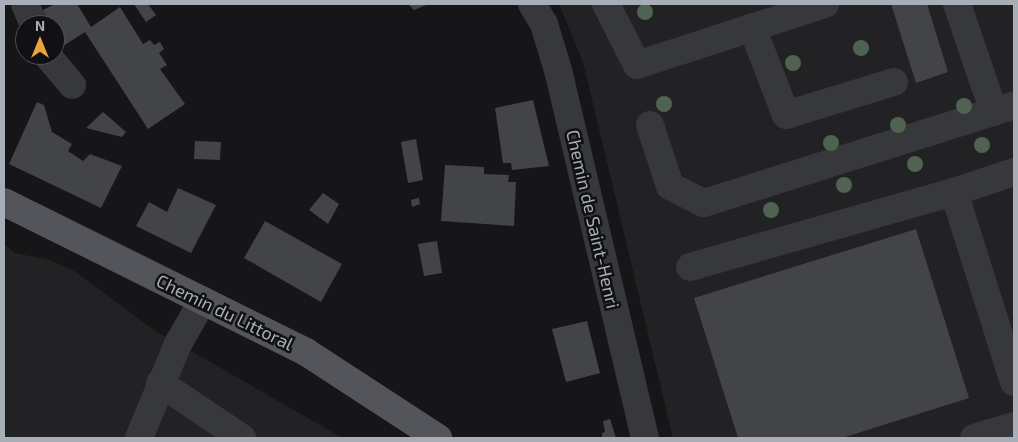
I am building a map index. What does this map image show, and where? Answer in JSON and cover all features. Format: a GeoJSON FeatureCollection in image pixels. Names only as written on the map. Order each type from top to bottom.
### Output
{"type":"FeatureCollection","features":[{"type":"Feature","properties":{"kind":"main road","name":"Chemin du Littoral"},"geometry":{"type":"LineString","coordinates":[[4,202],[306,352],[438,438]]}},
{"type":"Feature","properties":{"kind":"street","name":"Chemin de Saint-Henri"},"geometry":{"type":"LineString","coordinates":[[532,4],[544,24],[558,70],[645,438]]}},
{"type":"Feature","properties":{"kind":"street"},"geometry":{"type":"LineString","coordinates":[[606,4],[637,65],[825,4]]}},
{"type":"Feature","properties":{"kind":"street"},"geometry":{"type":"LineString","coordinates":[[650,125],[670,186],[704,203],[1004,108],[957,4]]}},
{"type":"Feature","properties":{"kind":"street"},"geometry":{"type":"LineString","coordinates":[[752,27],[786,115],[894,82]]}},
{"type":"Feature","properties":{"kind":"street"},"geometry":{"type":"LineString","coordinates":[[55,65],[72,85]]}},
{"type":"Feature","properties":{"kind":"street"},"geometry":{"type":"LineString","coordinates":[[690,267],[954,192],[1014,172]]}},
{"type":"Feature","properties":{"kind":"street"},"geometry":{"type":"LineString","coordinates":[[954,192],[1014,382]]}},
{"type":"Feature","properties":{"kind":"street"},"geometry":{"type":"LineString","coordinates":[[139,438],[160,384],[202,302]]}},
{"type":"Feature","properties":{"kind":"street"},"geometry":{"type":"LineString","coordinates":[[160,384],[242,438]]}},
{"type":"Feature","properties":{"kind":"street"},"geometry":{"type":"LineString","coordinates":[[974,438],[1014,426]]}},
{"type":"Feature","properties":{"kind":"shaded area"},"geometry":{"type":"Polygon","coordinates":[[[559,4],[1014,4],[1014,438],[673,438],[583,62],[559,4]]]}},
{"type":"Feature","properties":{"kind":"shaded area"},"geometry":{"type":"Polygon","coordinates":[[[4,244],[15,253],[50,260],[74,271],[154,330],[343,438],[4,438],[4,244]]]}},
{"type":"Feature","properties":{"kind":"building"},"geometry":{"type":"Polygon","coordinates":[[[55,4],[77,4],[91,27],[120,7],[143,44],[150,40],[154,45],[160,42],[164,49],[159,53],[167,65],[160,69],[185,104],[148,129],[85,32],[65,45],[65,15],[45,15],[43,10],[55,4]]]}},
{"type":"Feature","properties":{"kind":"building"},"geometry":{"type":"Polygon","coordinates":[[[134,4],[148,4],[156,15],[146,22],[134,4]]]}},
{"type":"Feature","properties":{"kind":"building"},"geometry":{"type":"Polygon","coordinates":[[[408,4],[429,4],[414,10],[408,4]]]}},
{"type":"Feature","properties":{"kind":"building"},"geometry":{"type":"Polygon","coordinates":[[[891,4],[927,4],[948,72],[916,83],[891,4]]]}},
{"type":"Feature","properties":{"kind":"building"},"geometry":{"type":"Polygon","coordinates":[[[533,100],[549,166],[512,170],[511,163],[503,163],[495,108],[533,100]]]}},
{"type":"Feature","properties":{"kind":"building"},"geometry":{"type":"Polygon","coordinates":[[[37,102],[44,105],[52,132],[72,144],[68,151],[83,161],[90,154],[122,166],[101,208],[9,164],[37,102]]]}},
{"type":"Feature","properties":{"kind":"building"},"geometry":{"type":"Polygon","coordinates":[[[103,112],[126,132],[122,137],[86,128],[103,112]]]}},
{"type":"Feature","properties":{"kind":"building"},"geometry":{"type":"Polygon","coordinates":[[[416,139],[423,180],[408,183],[401,142],[416,139]]]}},
{"type":"Feature","properties":{"kind":"building"},"geometry":{"type":"Polygon","coordinates":[[[195,141],[221,142],[220,160],[194,159],[195,141]]]}},
{"type":"Feature","properties":{"kind":"building"},"geometry":{"type":"Polygon","coordinates":[[[445,165],[484,167],[484,174],[509,175],[508,182],[516,182],[514,226],[441,221],[445,165]]]}},
{"type":"Feature","properties":{"kind":"building"},"geometry":{"type":"Polygon","coordinates":[[[178,188],[216,205],[191,253],[136,226],[149,202],[167,212],[178,188]]]}},
{"type":"Feature","properties":{"kind":"building"},"geometry":{"type":"Polygon","coordinates":[[[323,193],[339,204],[328,224],[309,210],[323,193]]]}},
{"type":"Feature","properties":{"kind":"building"},"geometry":{"type":"Polygon","coordinates":[[[419,198],[420,204],[412,207],[411,200],[419,198]]]}},
{"type":"Feature","properties":{"kind":"building"},"geometry":{"type":"Polygon","coordinates":[[[265,221],[342,264],[321,302],[244,258],[265,221]]]}},
{"type":"Feature","properties":{"kind":"building"},"geometry":{"type":"Polygon","coordinates":[[[916,229],[969,398],[842,438],[738,438],[694,298],[916,229]]]}},
{"type":"Feature","properties":{"kind":"building"},"geometry":{"type":"Polygon","coordinates":[[[437,241],[442,273],[424,276],[418,244],[437,241]]]}},
{"type":"Feature","properties":{"kind":"building"},"geometry":{"type":"Polygon","coordinates":[[[587,321],[600,373],[566,382],[552,329],[587,321]]]}},
{"type":"Feature","properties":{"kind":"building"},"geometry":{"type":"Polygon","coordinates":[[[610,419],[616,438],[602,438],[602,433],[605,432],[603,421],[610,419]]]}}]}
